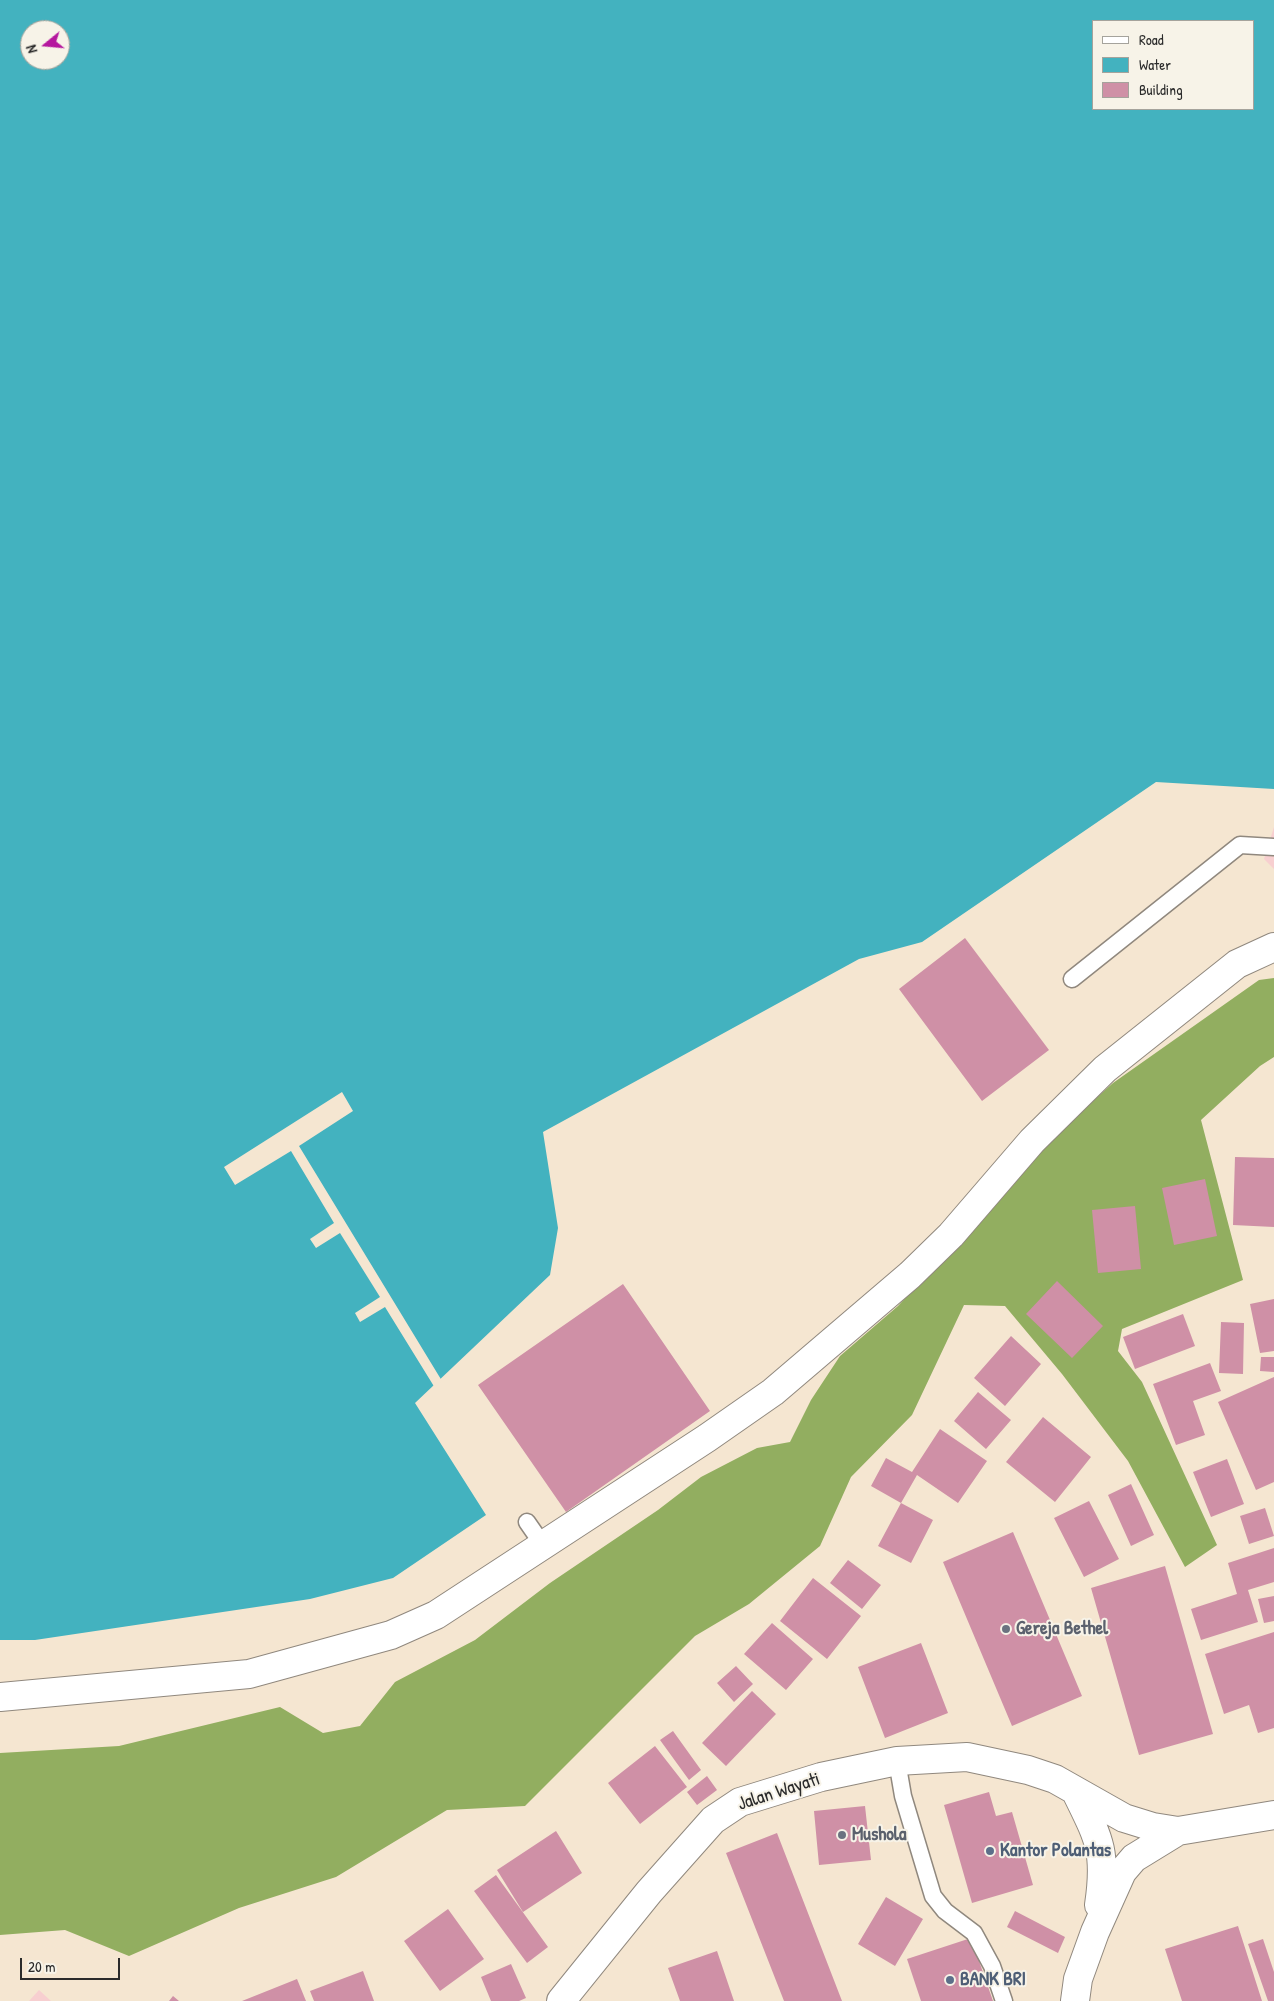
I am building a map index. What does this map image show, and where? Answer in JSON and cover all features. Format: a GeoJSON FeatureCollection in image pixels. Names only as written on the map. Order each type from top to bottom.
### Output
{"type":"FeatureCollection","features":[{"type":"Feature","properties":{"kind":"main road"},"geometry":{"type":"LineString","coordinates":[[0,1697],[231,1676],[278,1667],[391,1635],[436,1614],[708,1438],[781,1386],[910,1275],[951,1235],[1032,1140],[1105,1069],[1237,964],[1274,947]]}},
{"type":"Feature","properties":{"kind":"main road","name":"Jalan Wayati"},"geometry":{"type":"LineString","coordinates":[[561,2001],[649,1892],[713,1820],[740,1802],[821,1777],[897,1761],[975,1759],[1028,1770],[1055,1779],[1124,1818],[1153,1827],[1178,1831]]}},
{"type":"Feature","properties":{"kind":"main road"},"geometry":{"type":"LineString","coordinates":[[1076,1792],[1097,1835],[1102,1855],[1104,1875],[1095,1932]]}},
{"type":"Feature","properties":{"kind":"main road"},"geometry":{"type":"LineString","coordinates":[[1075,2001],[1078,1979],[1095,1932],[1127,1864],[1178,1831],[1274,1815]]}},
{"type":"Feature","properties":{"kind":"lane"},"geometry":{"type":"LineString","coordinates":[[1072,979],[1240,845],[1274,847]]}},
{"type":"Feature","properties":{"kind":"lane"},"geometry":{"type":"LineString","coordinates":[[527,1522],[543,1544]]}},
{"type":"Feature","properties":{"kind":"lane"},"geometry":{"type":"LineString","coordinates":[[897,1761],[903,1796],[933,1896],[945,1911],[974,1933],[992,1966],[1004,2001]]}},
{"type":"Feature","properties":{"kind":"shaded area"},"geometry":{"type":"Polygon","coordinates":[[[1274,827],[1274,869],[1264,859],[1274,827]]]}},
{"type":"Feature","properties":{"kind":"shaded area"},"geometry":{"type":"Polygon","coordinates":[[[39,1990],[51,2001],[29,2001],[39,1990]]]}},
{"type":"Feature","properties":{"kind":"green space"},"geometry":{"type":"Polygon","coordinates":[[[1274,978],[1274,1057],[1260,1066],[1201,1120],[1243,1280],[1122,1329],[1118,1351],[1142,1382],[1217,1545],[1185,1567],[1128,1461],[1062,1374],[1005,1306],[964,1305],[912,1415],[851,1477],[820,1546],[749,1604],[695,1636],[525,1806],[447,1810],[336,1877],[239,1908],[129,1956],[65,1930],[0,1935],[0,1753],[119,1746],[280,1707],[323,1733],[360,1726],[395,1682],[475,1640],[550,1583],[658,1510],[701,1477],[757,1448],[790,1442],[811,1400],[840,1356],[898,1306],[962,1236],[1024,1162],[1113,1083],[1259,980],[1274,978]]]}},
{"type":"Feature","properties":{"kind":"water"},"geometry":{"type":"Polygon","coordinates":[[[0,0],[1274,0],[1274,789],[1156,782],[922,942],[859,959],[543,1132],[558,1228],[550,1275],[415,1403],[486,1515],[393,1578],[310,1599],[35,1640],[0,1640],[0,0]]]}},
{"type":"Feature","properties":{"kind":"pier"},"geometry":{"type":"Polygon","coordinates":[[[342,1092],[353,1111],[299,1146],[442,1381],[435,1388],[385,1307],[360,1322],[355,1313],[380,1297],[340,1233],[316,1248],[310,1239],[334,1223],[291,1151],[235,1185],[224,1167],[342,1092]]]}},
{"type":"Feature","properties":{"kind":"building"},"geometry":{"type":"Polygon","coordinates":[[[965,938],[1049,1050],[982,1101],[899,989],[965,938]]]}},
{"type":"Feature","properties":{"kind":"building"},"geometry":{"type":"Polygon","coordinates":[[[1235,1157],[1274,1158],[1274,1227],[1233,1225],[1235,1157]]]}},
{"type":"Feature","properties":{"kind":"building"},"geometry":{"type":"Polygon","coordinates":[[[1205,1179],[1217,1236],[1174,1245],[1162,1188],[1205,1179]]]}},
{"type":"Feature","properties":{"kind":"building"},"geometry":{"type":"Polygon","coordinates":[[[1135,1206],[1141,1269],[1098,1273],[1092,1210],[1135,1206]]]}},
{"type":"Feature","properties":{"kind":"building"},"geometry":{"type":"Polygon","coordinates":[[[1057,1281],[1103,1326],[1072,1358],[1026,1314],[1057,1281]]]}},
{"type":"Feature","properties":{"kind":"building"},"geometry":{"type":"Polygon","coordinates":[[[623,1284],[710,1411],[566,1512],[478,1385],[623,1284]]]}},
{"type":"Feature","properties":{"kind":"building"},"geometry":{"type":"Polygon","coordinates":[[[1274,1299],[1274,1351],[1260,1353],[1250,1304],[1274,1299]]]}},
{"type":"Feature","properties":{"kind":"building"},"geometry":{"type":"Polygon","coordinates":[[[1183,1314],[1195,1346],[1135,1369],[1123,1337],[1183,1314]]]}},
{"type":"Feature","properties":{"kind":"building"},"geometry":{"type":"Polygon","coordinates":[[[1221,1322],[1244,1323],[1243,1374],[1219,1373],[1221,1322]]]}},
{"type":"Feature","properties":{"kind":"building"},"geometry":{"type":"Polygon","coordinates":[[[1011,1336],[1041,1364],[1005,1406],[974,1378],[1011,1336]]]}},
{"type":"Feature","properties":{"kind":"building"},"geometry":{"type":"Polygon","coordinates":[[[1261,1357],[1274,1357],[1274,1372],[1260,1371],[1261,1357]]]}},
{"type":"Feature","properties":{"kind":"building"},"geometry":{"type":"Polygon","coordinates":[[[1210,1363],[1221,1391],[1193,1401],[1205,1435],[1176,1445],[1153,1384],[1210,1363]]]}},
{"type":"Feature","properties":{"kind":"building"},"geometry":{"type":"Polygon","coordinates":[[[1274,1377],[1274,1482],[1256,1490],[1218,1402],[1274,1377]]]}},
{"type":"Feature","properties":{"kind":"building"},"geometry":{"type":"Polygon","coordinates":[[[978,1392],[1011,1420],[986,1449],[954,1421],[978,1392]]]}},
{"type":"Feature","properties":{"kind":"building"},"geometry":{"type":"Polygon","coordinates":[[[1043,1417],[1091,1457],[1055,1502],[1006,1462],[1043,1417]]]}},
{"type":"Feature","properties":{"kind":"building"},"geometry":{"type":"Polygon","coordinates":[[[940,1429],[987,1461],[958,1503],[917,1475],[901,1503],[871,1486],[886,1458],[912,1472],[940,1429]]]}},
{"type":"Feature","properties":{"kind":"building"},"geometry":{"type":"Polygon","coordinates":[[[1227,1459],[1244,1504],[1211,1517],[1193,1472],[1227,1459]]]}},
{"type":"Feature","properties":{"kind":"building"},"geometry":{"type":"Polygon","coordinates":[[[1131,1484],[1154,1535],[1131,1546],[1108,1495],[1131,1484]]]}},
{"type":"Feature","properties":{"kind":"building"},"geometry":{"type":"Polygon","coordinates":[[[1089,1501],[1119,1559],[1084,1577],[1054,1518],[1089,1501]]]}},
{"type":"Feature","properties":{"kind":"building"},"geometry":{"type":"Polygon","coordinates":[[[901,1503],[933,1520],[911,1563],[878,1546],[901,1503]]]}},
{"type":"Feature","properties":{"kind":"building"},"geometry":{"type":"Polygon","coordinates":[[[1265,1508],[1274,1536],[1249,1544],[1240,1516],[1265,1508]]]}},
{"type":"Feature","properties":{"kind":"building"},"geometry":{"type":"Polygon","coordinates":[[[1013,1532],[1082,1696],[1012,1726],[943,1562],[1013,1532]]]}},
{"type":"Feature","properties":{"kind":"building"},"geometry":{"type":"Polygon","coordinates":[[[1274,1548],[1274,1582],[1248,1590],[1258,1622],[1201,1640],[1191,1609],[1237,1594],[1228,1563],[1274,1548]]]}},
{"type":"Feature","properties":{"kind":"building"},"geometry":{"type":"Polygon","coordinates":[[[848,1560],[881,1585],[862,1609],[830,1583],[848,1560]]]}},
{"type":"Feature","properties":{"kind":"building"},"geometry":{"type":"Polygon","coordinates":[[[1165,1566],[1213,1734],[1139,1755],[1091,1588],[1165,1566]]]}},
{"type":"Feature","properties":{"kind":"building"},"geometry":{"type":"Polygon","coordinates":[[[813,1578],[861,1616],[827,1659],[780,1621],[813,1578]]]}},
{"type":"Feature","properties":{"kind":"building"},"geometry":{"type":"Polygon","coordinates":[[[1274,1596],[1274,1621],[1264,1623],[1258,1599],[1274,1596]]]}},
{"type":"Feature","properties":{"kind":"building"},"geometry":{"type":"Polygon","coordinates":[[[772,1623],[813,1659],[786,1690],[744,1654],[772,1623]]]}},
{"type":"Feature","properties":{"kind":"building"},"geometry":{"type":"Polygon","coordinates":[[[1274,1632],[1274,1728],[1258,1733],[1249,1705],[1224,1714],[1205,1654],[1274,1632]]]}},
{"type":"Feature","properties":{"kind":"building"},"geometry":{"type":"Polygon","coordinates":[[[921,1643],[948,1713],[885,1738],[858,1667],[921,1643]]]}},
{"type":"Feature","properties":{"kind":"building"},"geometry":{"type":"Polygon","coordinates":[[[736,1666],[753,1684],[734,1702],[717,1683],[736,1666]]]}},
{"type":"Feature","properties":{"kind":"building"},"geometry":{"type":"Polygon","coordinates":[[[752,1691],[776,1714],[726,1766],[702,1743],[752,1691]]]}},
{"type":"Feature","properties":{"kind":"building"},"geometry":{"type":"Polygon","coordinates":[[[673,1731],[701,1770],[689,1780],[660,1740],[673,1731]]]}},
{"type":"Feature","properties":{"kind":"building"},"geometry":{"type":"Polygon","coordinates":[[[655,1746],[687,1787],[640,1824],[608,1783],[655,1746]]]}},
{"type":"Feature","properties":{"kind":"building"},"geometry":{"type":"Polygon","coordinates":[[[707,1776],[717,1790],[697,1805],[687,1792],[707,1776]]]}},
{"type":"Feature","properties":{"kind":"building","name":"Kantor Polantas"},"geometry":{"type":"Polygon","coordinates":[[[989,1792],[996,1816],[1012,1812],[1033,1885],[972,1903],[944,1805],[989,1792]]]}},
{"type":"Feature","properties":{"kind":"building","name":"Mushola"},"geometry":{"type":"Polygon","coordinates":[[[865,1806],[871,1860],[819,1865],[814,1811],[865,1806]]]}},
{"type":"Feature","properties":{"kind":"building"},"geometry":{"type":"Polygon","coordinates":[[[556,1831],[582,1873],[523,1912],[497,1870],[556,1831]]]}},
{"type":"Feature","properties":{"kind":"building"},"geometry":{"type":"Polygon","coordinates":[[[777,1833],[842,2001],[784,2001],[726,1853],[777,1833]]]}},
{"type":"Feature","properties":{"kind":"building"},"geometry":{"type":"Polygon","coordinates":[[[496,1875],[548,1947],[527,1963],[474,1891],[496,1875]]]}},
{"type":"Feature","properties":{"kind":"building"},"geometry":{"type":"Polygon","coordinates":[[[886,1897],[923,1919],[895,1966],[858,1944],[886,1897]]]}},
{"type":"Feature","properties":{"kind":"building"},"geometry":{"type":"Polygon","coordinates":[[[448,1909],[484,1959],[440,1991],[404,1941],[448,1909]]]}},
{"type":"Feature","properties":{"kind":"building"},"geometry":{"type":"Polygon","coordinates":[[[1015,1911],[1065,1937],[1058,1953],[1007,1927],[1015,1911]]]}},
{"type":"Feature","properties":{"kind":"building"},"geometry":{"type":"Polygon","coordinates":[[[1238,1926],[1262,2001],[1182,2001],[1165,1949],[1238,1926]]]}},
{"type":"Feature","properties":{"kind":"building","name":"BANK BRI"},"geometry":{"type":"Polygon","coordinates":[[[971,1938],[993,2001],[921,2001],[907,1959],[971,1938]]]}},
{"type":"Feature","properties":{"kind":"building"},"geometry":{"type":"Polygon","coordinates":[[[1263,1939],[1274,1972],[1274,2001],[1268,2001],[1248,1944],[1263,1939]]]}},
{"type":"Feature","properties":{"kind":"building"},"geometry":{"type":"Polygon","coordinates":[[[717,1951],[734,2001],[680,2001],[668,1968],[717,1951]]]}},
{"type":"Feature","properties":{"kind":"building"},"geometry":{"type":"Polygon","coordinates":[[[511,1964],[526,1998],[519,2001],[491,2001],[481,1977],[511,1964]]]}},
{"type":"Feature","properties":{"kind":"building"},"geometry":{"type":"Polygon","coordinates":[[[363,1971],[374,2001],[314,2001],[310,1991],[363,1971]]]}},
{"type":"Feature","properties":{"kind":"building"},"geometry":{"type":"Polygon","coordinates":[[[297,1979],[306,2001],[242,2001],[297,1979]]]}},
{"type":"Feature","properties":{"kind":"building"},"geometry":{"type":"Polygon","coordinates":[[[173,1996],[179,2001],[169,2001],[173,1996]]]}},
{"type":"Feature","properties":{"kind":"place","name":"Gereja Bethel"},"geometry":{"type":"Point","coordinates":[1006,1629]}},
{"type":"Feature","properties":{"kind":"place","name":"Mushola"},"geometry":{"type":"Point","coordinates":[842,1835]}},
{"type":"Feature","properties":{"kind":"place","name":"Kantor Polantas"},"geometry":{"type":"Point","coordinates":[990,1851]}},
{"type":"Feature","properties":{"kind":"place","name":"BANK BRI"},"geometry":{"type":"Point","coordinates":[950,1980]}}]}
